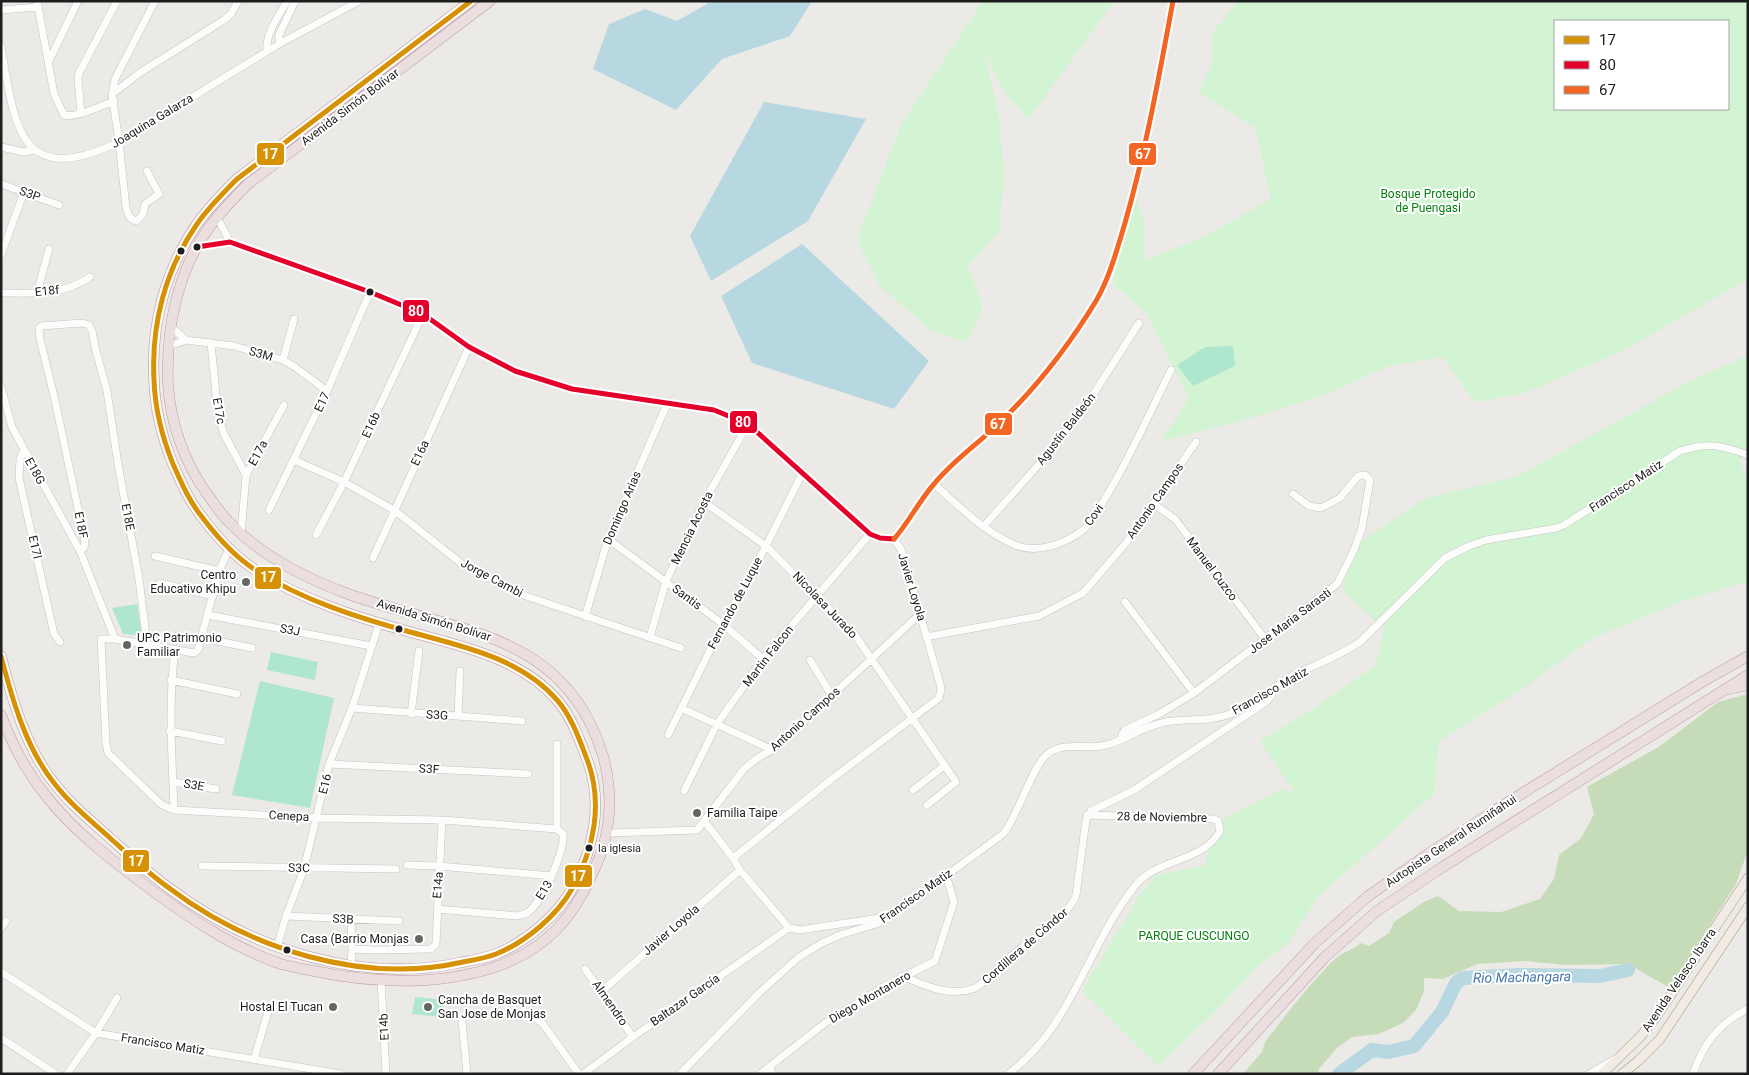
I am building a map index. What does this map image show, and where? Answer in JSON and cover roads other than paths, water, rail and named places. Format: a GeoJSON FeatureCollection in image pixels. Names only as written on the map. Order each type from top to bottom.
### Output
{"type":"FeatureCollection","features":[{"type":"Feature","properties":{"kind":"highway","name":"Avenida Simón Bolívar"},"geometry":{"type":"LineString","coordinates":[[1,656],[13,699],[26,733],[50,779],[68,800],[170,890],[227,924],[278,947],[323,961],[351,966],[382,969],[453,965],[492,956],[504,951],[534,932],[566,899],[579,875],[592,838],[596,810],[592,774],[579,738],[559,701],[530,677],[495,658],[475,650],[379,624],[324,604],[256,570],[229,549],[200,516],[188,497],[169,454],[156,408],[153,360],[158,313],[164,291],[180,251],[206,212],[237,179],[471,1]]}},
{"type":"Feature","properties":{"kind":"highway","name":"Avenida Simón Bolívar"},"geometry":{"type":"LineString","coordinates":[[1,716],[9,736],[33,778],[63,816],[112,860],[191,919],[216,935],[282,964],[353,978],[381,980],[408,980],[466,974],[501,964],[526,954],[540,945],[567,919],[586,890],[608,833],[608,782],[605,765],[594,729],[575,696],[537,660],[514,647],[490,637],[346,593],[309,578],[275,560],[241,534],[225,518],[197,480],[186,459],[177,433],[169,392],[170,326],[176,297],[197,247],[217,217],[248,184],[490,1]]}},
{"type":"Feature","properties":{"kind":"highway","name":"Autopista General Rumiñahui"},"geometry":{"type":"LineString","coordinates":[[1193,1074],[1315,943],[1367,897],[1489,814],[1702,682],[1748,656]]}},
{"type":"Feature","properties":{"kind":"highway","name":"Autopista General Rumiñahui"},"geometry":{"type":"LineString","coordinates":[[1218,1074],[1326,957],[1377,911],[1441,868],[1746,679]]}},
{"type":"Feature","properties":{"kind":"main road","name":"Avenida Velasco Ibarra"},"geometry":{"type":"LineString","coordinates":[[1602,1074],[1641,1036],[1656,1017],[1748,878]]}},
{"type":"Feature","properties":{"kind":"main road","name":"Avenida Velasco Ibarra"},"geometry":{"type":"LineString","coordinates":[[1622,1074],[1660,1039],[1748,907]]}},
{"type":"Feature","properties":{"kind":"street"},"geometry":{"type":"LineString","coordinates":[[49,62],[78,1]]}},
{"type":"Feature","properties":{"kind":"street"},"geometry":{"type":"LineString","coordinates":[[81,113],[79,75],[117,1]]}},
{"type":"Feature","properties":{"kind":"street"},"geometry":{"type":"LineString","coordinates":[[147,171],[159,194],[145,204],[139,220],[131,219],[126,207],[113,98],[115,79],[155,1]]}},
{"type":"Feature","properties":{"kind":"street"},"geometry":{"type":"LineString","coordinates":[[1,10],[39,3],[54,94],[65,116],[81,113],[113,98],[141,72],[224,20],[231,14],[238,1]]}},
{"type":"Feature","properties":{"kind":"street"},"geometry":{"type":"LineString","coordinates":[[267,51],[266,43],[287,1]]}},
{"type":"Feature","properties":{"kind":"street"},"geometry":{"type":"LineString","coordinates":[[279,44],[279,35],[295,1]]}},
{"type":"Feature","properties":{"kind":"street","name":"Joaquina Galarza"},"geometry":{"type":"LineString","coordinates":[[1,147],[24,152],[34,150],[55,158],[68,159],[98,152],[119,142],[279,44],[359,1]]}},
{"type":"Feature","properties":{"kind":"street"},"geometry":{"type":"LineString","coordinates":[[894,540],[934,484],[956,460],[992,430],[1032,387],[1069,340],[1097,299],[1112,264],[1138,178],[1173,1]]}},
{"type":"Feature","properties":{"kind":"street"},"geometry":{"type":"LineString","coordinates":[[1,46],[10,102],[28,143],[34,150]]}},
{"type":"Feature","properties":{"kind":"street","name":"S3P"},"geometry":{"type":"LineString","coordinates":[[1,184],[59,205]]}},
{"type":"Feature","properties":{"kind":"street"},"geometry":{"type":"LineString","coordinates":[[1,255],[24,192]]}},
{"type":"Feature","properties":{"kind":"street"},"geometry":{"type":"LineString","coordinates":[[217,217],[230,242]]}},
{"type":"Feature","properties":{"kind":"street","name":"Javier Loyola"},"geometry":{"type":"LineString","coordinates":[[197,247],[230,242],[370,292],[423,314],[469,347],[515,371],[572,389],[714,410],[748,424],[870,534],[894,540],[901,549],[905,561],[940,684],[941,694],[936,701],[832,778],[733,858]]}},
{"type":"Feature","properties":{"kind":"street"},"geometry":{"type":"LineString","coordinates":[[37,293],[49,249]]}},
{"type":"Feature","properties":{"kind":"street","name":"E18f"},"geometry":{"type":"LineString","coordinates":[[1,293],[37,293],[68,289],[90,277]]}},
{"type":"Feature","properties":{"kind":"street","name":"E17"},"geometry":{"type":"LineString","coordinates":[[269,510],[327,391],[370,292]]}},
{"type":"Feature","properties":{"kind":"street","name":"E16b"},"geometry":{"type":"LineString","coordinates":[[316,535],[344,482],[423,314]]}},
{"type":"Feature","properties":{"kind":"street"},"geometry":{"type":"LineString","coordinates":[[283,360],[294,319]]}},
{"type":"Feature","properties":{"kind":"street","name":"E18E"},"geometry":{"type":"LineString","coordinates":[[62,434],[39,328],[41,326],[82,323],[89,325],[92,331],[107,390],[118,464],[139,579],[147,644]]}},
{"type":"Feature","properties":{"kind":"street","name":"Agustín Baldeón"},"geometry":{"type":"LineString","coordinates":[[983,528],[1056,445],[1089,401],[1139,323]]}},
{"type":"Feature","properties":{"kind":"street"},"geometry":{"type":"LineString","coordinates":[[170,326],[186,340]]}},
{"type":"Feature","properties":{"kind":"street","name":"S3M"},"geometry":{"type":"LineString","coordinates":[[169,346],[186,340],[234,346],[283,360],[327,391]]}},
{"type":"Feature","properties":{"kind":"street","name":"E17c"},"geometry":{"type":"LineString","coordinates":[[211,343],[218,415],[224,434],[246,475]]}},
{"type":"Feature","properties":{"kind":"street","name":"E16a"},"geometry":{"type":"LineString","coordinates":[[372,558],[469,347]]}},
{"type":"Feature","properties":{"kind":"street","name":"Covi"},"geometry":{"type":"LineString","coordinates":[[934,484],[983,528],[1016,546],[1027,548],[1053,546],[1083,530],[1095,515],[1112,487],[1171,370]]}},
{"type":"Feature","properties":{"kind":"street","name":"E18G"},"geometry":{"type":"LineString","coordinates":[[1,387],[12,427],[80,551]]}},
{"type":"Feature","properties":{"kind":"street","name":"Domingo Arias"},"geometry":{"type":"LineString","coordinates":[[585,616],[608,539],[668,402]]}},
{"type":"Feature","properties":{"kind":"street","name":"E17a"},"geometry":{"type":"LineString","coordinates":[[241,534],[246,475],[284,405]]}},
{"type":"Feature","properties":{"kind":"street","name":"Mencia Acosta"},"geometry":{"type":"LineString","coordinates":[[650,637],[666,581],[704,502],[748,424]]}},
{"type":"Feature","properties":{"kind":"street","name":"E18F"},"geometry":{"type":"LineString","coordinates":[[62,434],[85,542],[84,548],[80,551],[115,639]]}},
{"type":"Feature","properties":{"kind":"street","name":"Antonio Campos"},"geometry":{"type":"LineString","coordinates":[[926,637],[1039,616],[1083,593],[1126,543],[1196,442]]}},
{"type":"Feature","properties":{"kind":"street","name":"Francisco Matiz"},"geometry":{"type":"LineString","coordinates":[[680,1074],[760,992],[799,957],[840,935],[879,923],[891,916],[1003,834],[1009,827],[1035,773],[1049,753],[1058,749],[1072,747],[1101,747],[1164,722],[1215,718],[1230,714],[1291,677],[1346,651],[1360,642],[1437,565],[1459,550],[1486,540],[1564,525],[1680,451],[1697,446],[1710,445],[1723,446],[1748,455]]}},
{"type":"Feature","properties":{"kind":"street","name":"E17l"},"geometry":{"type":"LineString","coordinates":[[24,450],[19,464],[19,478],[54,634],[60,642]]}},
{"type":"Feature","properties":{"kind":"street","name":"Jorge Cambi"},"geometry":{"type":"LineString","coordinates":[[294,460],[344,482],[394,510],[462,564],[524,595],[681,648]]}},
{"type":"Feature","properties":{"kind":"street","name":"Fernando de Luque"},"geometry":{"type":"LineString","coordinates":[[668,735],[723,624],[766,546],[803,472]]}},
{"type":"Feature","properties":{"kind":"street","name":"Jose Maria Sarasti"},"geometry":{"type":"LineString","coordinates":[[1122,738],[1125,730],[1159,714],[1194,693],[1337,584],[1351,557],[1362,528],[1370,480],[1365,474],[1358,476],[1340,498],[1321,508],[1309,506],[1293,494]]}},
{"type":"Feature","properties":{"kind":"street","name":"Nicolasa Jurado"},"geometry":{"type":"LineString","coordinates":[[704,502],[766,546],[855,635],[956,782],[927,805]]}},
{"type":"Feature","properties":{"kind":"street","name":"Manuel Cuzco"},"geometry":{"type":"LineString","coordinates":[[1154,504],[1175,519],[1265,639]]}},
{"type":"Feature","properties":{"kind":"street","name":"Martin Falcon"},"geometry":{"type":"LineString","coordinates":[[684,790],[717,724],[763,659],[870,534]]}},
{"type":"Feature","properties":{"kind":"street","name":"Santis"},"geometry":{"type":"LineString","coordinates":[[608,539],[723,624],[763,659]]}},
{"type":"Feature","properties":{"kind":"street"},"geometry":{"type":"LineString","coordinates":[[175,649],[171,680],[170,731],[174,810],[162,805],[108,753],[101,639],[115,639],[147,644],[175,649],[194,653],[198,650],[219,571],[229,549]]}},
{"type":"Feature","properties":{"kind":"street"},"geometry":{"type":"LineString","coordinates":[[155,556],[219,571]]}},
{"type":"Feature","properties":{"kind":"street"},"geometry":{"type":"LineString","coordinates":[[160,583],[213,596]]}},
{"type":"Feature","properties":{"kind":"street"},"geometry":{"type":"LineString","coordinates":[[1125,602],[1194,693]]}},
{"type":"Feature","properties":{"kind":"street","name":"Antonio Campos"},"geometry":{"type":"LineString","coordinates":[[705,822],[744,769],[756,759],[773,750],[920,614]]}},
{"type":"Feature","properties":{"kind":"street","name":"S3J"},"geometry":{"type":"LineString","coordinates":[[208,615],[371,646]]}},
{"type":"Feature","properties":{"kind":"street","name":"E16"},"geometry":{"type":"LineString","coordinates":[[278,947],[286,916],[304,869],[330,764],[352,708],[379,624]]}},
{"type":"Feature","properties":{"kind":"street"},"geometry":{"type":"LineString","coordinates":[[202,638],[252,648]]}},
{"type":"Feature","properties":{"kind":"street"},"geometry":{"type":"LineString","coordinates":[[411,714],[419,651]]}},
{"type":"Feature","properties":{"kind":"street"},"geometry":{"type":"LineString","coordinates":[[810,660],[832,696]]}},
{"type":"Feature","properties":{"kind":"street"},"geometry":{"type":"LineString","coordinates":[[458,716],[460,671]]}},
{"type":"Feature","properties":{"kind":"street"},"geometry":{"type":"LineString","coordinates":[[171,680],[237,694]]}},
{"type":"Feature","properties":{"kind":"street"},"geometry":{"type":"LineString","coordinates":[[1088,815],[1091,811],[1134,790],[1266,702],[1272,695],[1272,689]]}},
{"type":"Feature","properties":{"kind":"street","name":"S3G"},"geometry":{"type":"LineString","coordinates":[[352,708],[522,721]]}},
{"type":"Feature","properties":{"kind":"street"},"geometry":{"type":"LineString","coordinates":[[682,708],[773,750]]}},
{"type":"Feature","properties":{"kind":"street"},"geometry":{"type":"LineString","coordinates":[[170,731],[222,741]]}},
{"type":"Feature","properties":{"kind":"street","name":"E13"},"geometry":{"type":"LineString","coordinates":[[436,909],[517,916],[526,914],[534,906],[557,866],[564,840],[560,832],[557,744]]}},
{"type":"Feature","properties":{"kind":"street","name":"S3F"},"geometry":{"type":"LineString","coordinates":[[330,764],[528,774]]}},
{"type":"Feature","properties":{"kind":"street"},"geometry":{"type":"LineString","coordinates":[[913,790],[944,766]]}},
{"type":"Feature","properties":{"kind":"street","name":"S3E"},"geometry":{"type":"LineString","coordinates":[[173,782],[216,789]]}},
{"type":"Feature","properties":{"kind":"street","name":"Cenepa"},"geometry":{"type":"LineString","coordinates":[[174,810],[317,818],[442,820],[560,832]]}},
{"type":"Feature","properties":{"kind":"street","name":"28 de Noviembre"},"geometry":{"type":"LineString","coordinates":[[1008,1074],[1036,1050],[1056,1024],[1103,934],[1121,905],[1142,877],[1154,869],[1201,850],[1217,835],[1220,825],[1214,819],[1088,815]]}},
{"type":"Feature","properties":{"kind":"street","name":"Cordillera de Cóndor"},"geometry":{"type":"LineString","coordinates":[[902,976],[943,991],[971,990],[976,988],[1015,952],[1038,936],[1075,900],[1088,815]]}},
{"type":"Feature","properties":{"kind":"street","name":"E14a"},"geometry":{"type":"LineString","coordinates":[[352,949],[431,948],[436,944],[436,909],[442,820]]}},
{"type":"Feature","properties":{"kind":"street"},"geometry":{"type":"LineString","coordinates":[[608,833],[692,831],[697,830],[705,822],[740,870],[789,928],[800,930],[891,916]]}},
{"type":"Feature","properties":{"kind":"street"},"geometry":{"type":"LineString","coordinates":[[407,865],[552,876]]}},
{"type":"Feature","properties":{"kind":"street","name":"S3C"},"geometry":{"type":"LineString","coordinates":[[202,866],[396,870]]}},
{"type":"Feature","properties":{"kind":"street","name":"Javier Loyola"},"geometry":{"type":"LineString","coordinates":[[602,991],[740,870]]}},
{"type":"Feature","properties":{"kind":"street","name":"Diego Montanero"},"geometry":{"type":"LineString","coordinates":[[760,1074],[826,1023],[902,976],[935,961],[954,902],[946,875]]}},
{"type":"Feature","properties":{"kind":"street","name":"S3B"},"geometry":{"type":"LineString","coordinates":[[286,916],[399,921]]}},
{"type":"Feature","properties":{"kind":"street"},"geometry":{"type":"LineString","coordinates":[[351,919],[351,966]]}},
{"type":"Feature","properties":{"kind":"street"},"geometry":{"type":"LineString","coordinates":[[1,928],[6,921]]}},
{"type":"Feature","properties":{"kind":"street","name":"Baltazar García"},"geometry":{"type":"LineString","coordinates":[[581,1074],[789,928]]}},
{"type":"Feature","properties":{"kind":"street","name":"Almendro"},"geometry":{"type":"LineString","coordinates":[[585,969],[633,1036]]}},
{"type":"Feature","properties":{"kind":"street","name":"Francisco Matiz"},"geometry":{"type":"LineString","coordinates":[[1,972],[96,1033],[341,1074]]}},
{"type":"Feature","properties":{"kind":"street","name":"E14b"},"geometry":{"type":"LineString","coordinates":[[381,980],[386,1074]]}},
{"type":"Feature","properties":{"kind":"street"},"geometry":{"type":"LineString","coordinates":[[67,1074],[96,1033],[117,998]]}},
{"type":"Feature","properties":{"kind":"street"},"geometry":{"type":"LineString","coordinates":[[1693,1074],[1697,1062],[1724,1023],[1748,1010]]}},
{"type":"Feature","properties":{"kind":"street"},"geometry":{"type":"LineString","coordinates":[[254,1059],[268,1012]]}},
{"type":"Feature","properties":{"kind":"street"},"geometry":{"type":"LineString","coordinates":[[536,1018],[543,1024],[581,1074]]}},
{"type":"Feature","properties":{"kind":"street"},"geometry":{"type":"LineString","coordinates":[[462,1021],[467,1074]]}},
{"type":"Feature","properties":{"kind":"street"},"geometry":{"type":"LineString","coordinates":[[1,1038],[56,1074]]}},
{"type":"Feature","properties":{"kind":"street"},"geometry":{"type":"LineString","coordinates":[[1589,1074],[1620,1056]]}},
{"type":"Feature","properties":{"kind":"street"},"geometry":{"type":"LineString","coordinates":[[770,1066],[772,1074]]}},
{"type":"Feature","properties":{"kind":"water"},"geometry":{"type":"Polygon","coordinates":[[[712,1],[812,1],[790,36],[722,59],[676,110],[593,69],[609,24],[645,9],[677,21],[712,1]]]}},
{"type":"Feature","properties":{"kind":"water"},"geometry":{"type":"Polygon","coordinates":[[[764,102],[866,119],[808,221],[711,281],[690,236],[764,102]]]}},
{"type":"Feature","properties":{"kind":"water"},"geometry":{"type":"Polygon","coordinates":[[[802,244],[929,361],[894,409],[752,363],[721,296],[802,244]]]}},
{"type":"Feature","properties":{"kind":"waterway","name":"Rio Machangara"},"geometry":{"type":"LineString","coordinates":[[1339,1074],[1372,1050],[1389,1052],[1414,1046],[1442,1012],[1456,983],[1463,978],[1519,975],[1600,976],[1628,970]]}},
{"type":"Feature","properties":{"kind":"place","name":"Centro Educativo Khipu"},"geometry":{"type":"Point","coordinates":[246,582]}},
{"type":"Feature","properties":{"kind":"place","name":"UPC Patrimonio Familiar"},"geometry":{"type":"Point","coordinates":[127,645]}},
{"type":"Feature","properties":{"kind":"place","name":"Familia Taipe"},"geometry":{"type":"Point","coordinates":[697,813]}},
{"type":"Feature","properties":{"kind":"place","name":"la iglesia"},"geometry":{"type":"Point","coordinates":[589,848]}},
{"type":"Feature","properties":{"kind":"place","name":"Casa (Barrio Monjas"},"geometry":{"type":"Point","coordinates":[419,939]}},
{"type":"Feature","properties":{"kind":"place","name":"Hostal El Tucan"},"geometry":{"type":"Point","coordinates":[333,1007]}},
{"type":"Feature","properties":{"kind":"place","name":"Cancha de Basquet San Jose de Monjas"},"geometry":{"type":"Point","coordinates":[428,1007]}},
{"type":"Feature","properties":{"kind":"park label","name":"Bosque Protegido de Puengasi"},"geometry":{"type":"Point","coordinates":[1428,201]}},
{"type":"Feature","properties":{"kind":"park label","name":"PARQUE CUSCUNGO"},"geometry":{"type":"Point","coordinates":[1194,936]}}]}
